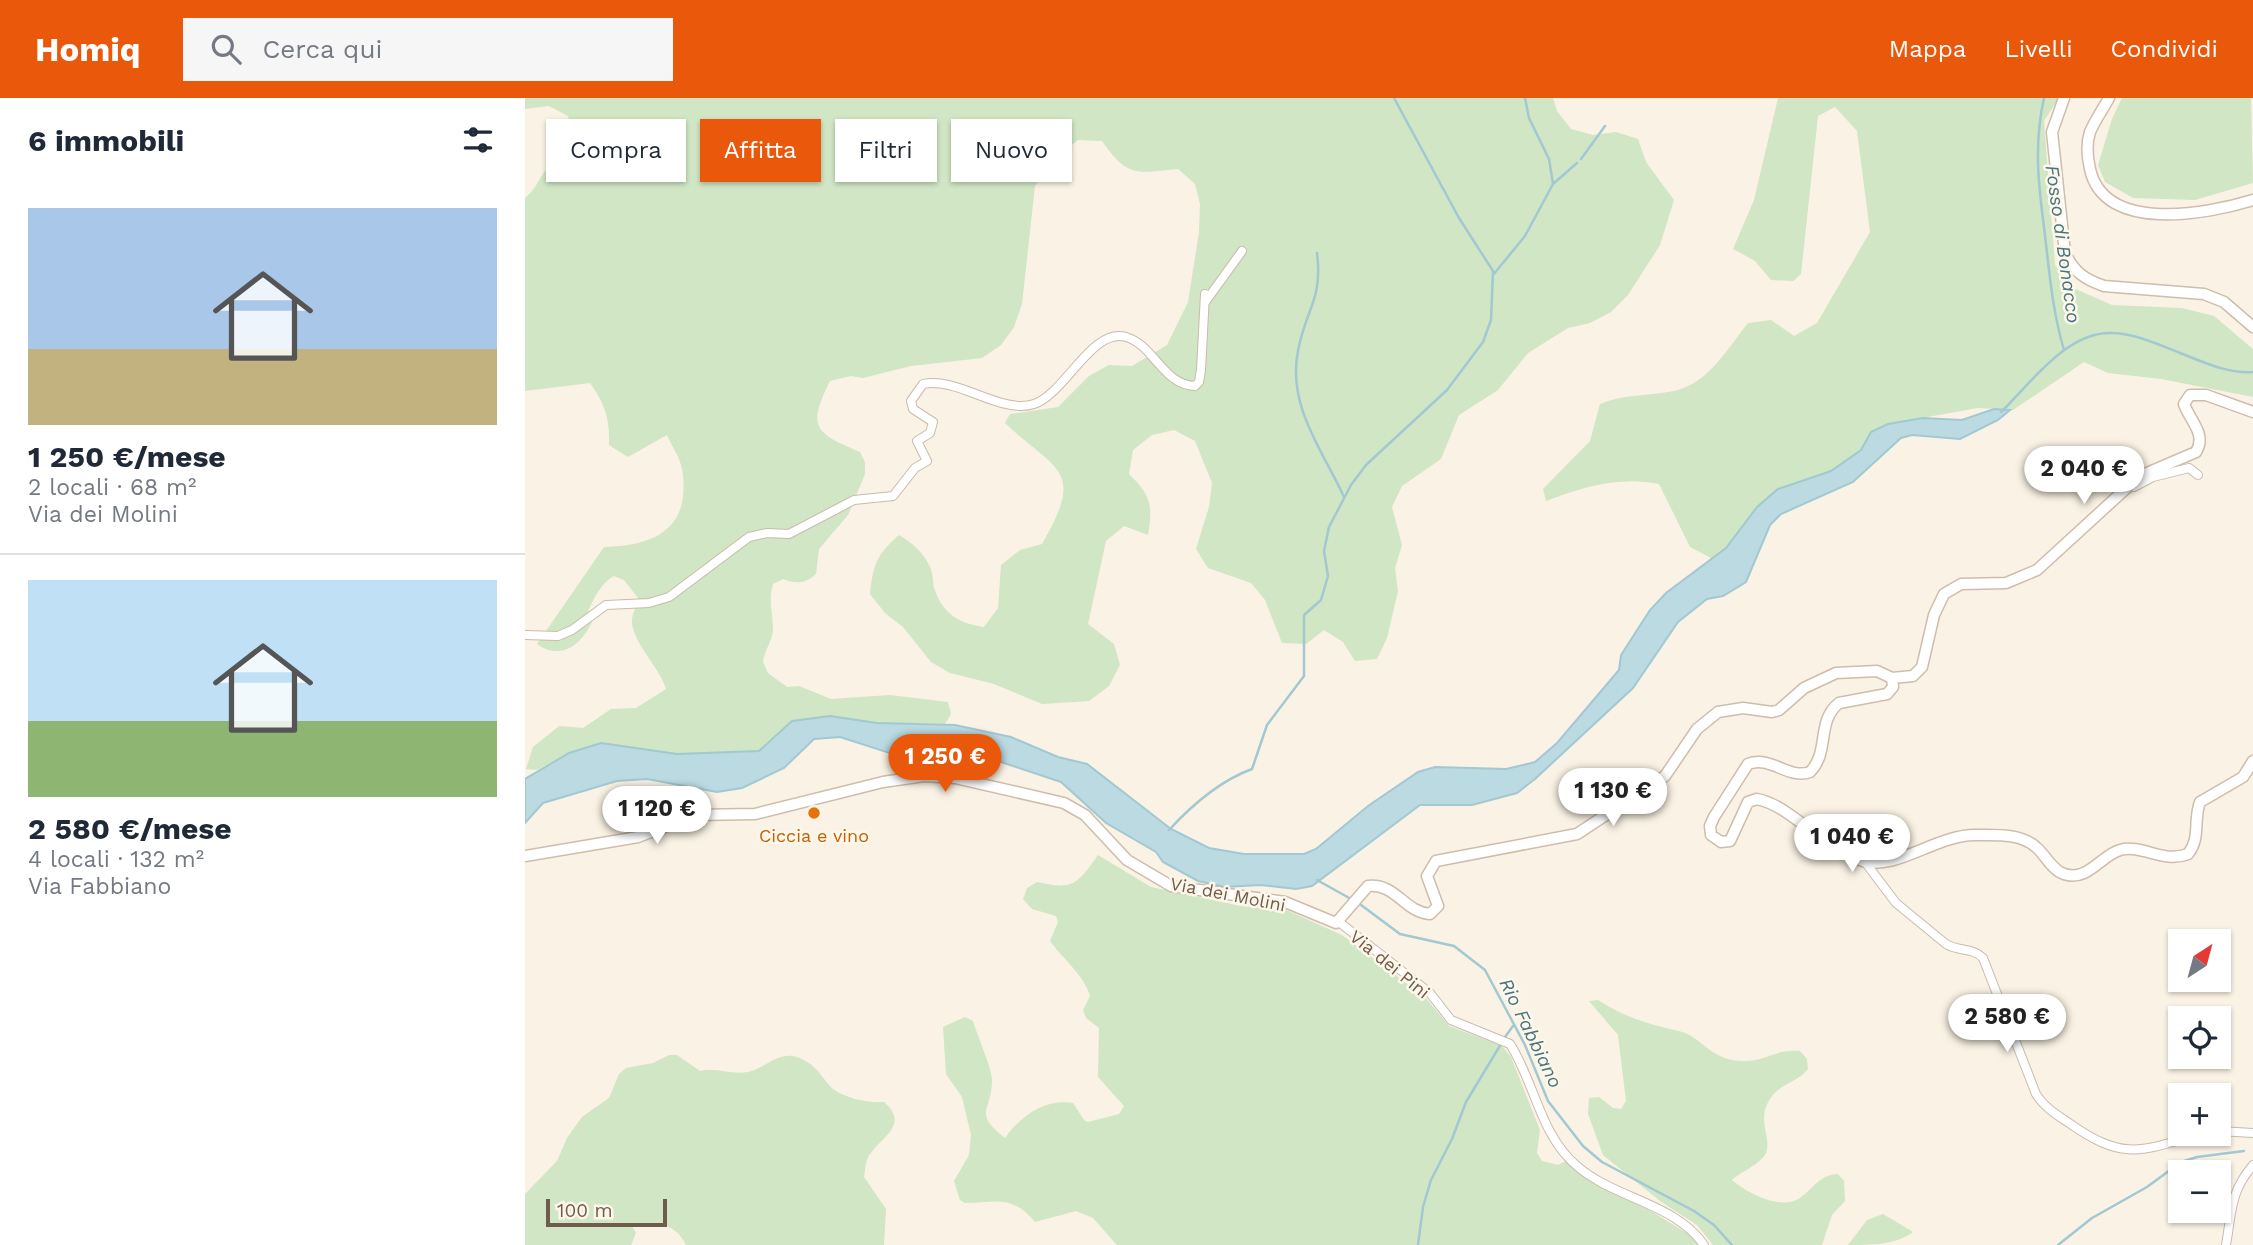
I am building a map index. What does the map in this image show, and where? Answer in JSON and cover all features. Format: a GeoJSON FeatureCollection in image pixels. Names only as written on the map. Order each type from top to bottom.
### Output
{"type":"FeatureCollection","features":[{"type":"Feature","properties":{"kind":"street"},"geometry":{"type":"LineString","coordinates":[[2064,98],[2056,116],[2053,141],[2065,253],[2071,267],[2089,281],[2104,286],[2204,295],[2224,302],[2253,327]]}},
{"type":"Feature","properties":{"kind":"street"},"geometry":{"type":"LineString","coordinates":[[2109,98],[2091,130],[2087,154],[2091,174],[2106,199],[2128,209],[2178,214],[2212,211],[2253,200]]}},
{"type":"Feature","properties":{"kind":"street"},"geometry":{"type":"LineString","coordinates":[[525,635],[558,636],[572,630],[606,605],[649,603],[669,597],[749,537],[767,533],[789,534],[854,499],[893,496],[915,468],[927,461],[917,441],[930,433],[933,422],[913,409],[911,401],[923,384],[944,385],[1003,402],[1028,405],[1044,398],[1098,343],[1118,336],[1134,340],[1175,380],[1185,386],[1195,387],[1199,382],[1201,370],[1205,298],[1242,251]]}},
{"type":"Feature","properties":{"kind":"street"},"geometry":{"type":"LineString","coordinates":[[2253,412],[2206,395],[2190,395],[2184,404],[2198,430],[2200,444],[2196,452],[2147,473],[2116,497],[2037,569],[2006,583],[1961,584],[1944,594],[1934,615],[1922,667],[1913,676],[1892,678],[1893,686],[1887,694],[1839,703],[1833,708],[1826,722],[1823,753],[1810,772],[1798,774],[1764,761],[1748,764],[1710,825],[1714,838],[1730,841],[1748,802],[1761,799],[1835,849],[1865,862],[1898,858],[1937,841],[1972,835],[2023,840],[2036,846],[2060,873],[2077,876],[2122,849],[2132,848],[2164,858],[2188,854],[2197,840],[2196,820],[2200,802],[2242,777],[2253,761]]}},
{"type":"Feature","properties":{"kind":"street"},"geometry":{"type":"LineString","coordinates":[[2116,497],[2153,477],[2189,468],[2198,475]]}},
{"type":"Feature","properties":{"kind":"street","name":"Via dei Pini"},"geometry":{"type":"LineString","coordinates":[[1704,1245],[1697,1235],[1663,1212],[1612,1189],[1577,1167],[1557,1145],[1510,1044],[1451,1020],[1430,993],[1340,921],[1368,886],[1377,885],[1389,889],[1419,912],[1433,914],[1439,906],[1427,876],[1436,861],[1577,834],[1665,776],[1697,729],[1718,712],[1743,708],[1779,710],[1804,688],[1836,673],[1877,671],[1892,678]]}},
{"type":"Feature","properties":{"kind":"street","name":"Via dei Molini"},"geometry":{"type":"LineString","coordinates":[[525,856],[638,837],[695,815],[755,814],[782,810],[883,782],[924,776],[981,783],[1064,803],[1085,815],[1127,860],[1171,886],[1286,902],[1324,921],[1340,921]]}},
{"type":"Feature","properties":{"kind":"street"},"geometry":{"type":"LineString","coordinates":[[1865,862],[1896,903],[1954,949],[1972,950],[1983,958],[2036,1094],[2045,1105],[2098,1142],[2114,1149],[2152,1148],[2168,1143]]}},
{"type":"Feature","properties":{"kind":"street"},"geometry":{"type":"LineString","coordinates":[[2231,1132],[2253,1133]]}},
{"type":"Feature","properties":{"kind":"street"},"geometry":{"type":"LineString","coordinates":[[2226,1245],[2237,1185],[2253,1165]]}},
{"type":"Feature","properties":{"kind":"green space"},"geometry":{"type":"Polygon","coordinates":[[[525,98],[1553,98],[1557,111],[1571,129],[1593,135],[1616,132],[1638,139],[1646,162],[1674,200],[1660,245],[1628,295],[1611,312],[1590,323],[1568,328],[1528,353],[1498,390],[1459,415],[1441,459],[1402,486],[1392,507],[1402,545],[1395,568],[1398,591],[1387,638],[1377,659],[1355,661],[1343,642],[1324,630],[1306,644],[1282,643],[1265,600],[1251,583],[1208,568],[1196,549],[1209,507],[1212,483],[1195,441],[1174,430],[1152,435],[1133,450],[1129,474],[1142,488],[1149,502],[1148,535],[1124,526],[1106,541],[1088,624],[1114,644],[1120,665],[1109,686],[1089,701],[1042,704],[994,684],[950,673],[931,662],[903,627],[885,613],[870,594],[877,561],[899,535],[926,560],[932,571],[935,591],[948,612],[961,621],[984,627],[998,608],[1001,565],[1020,550],[1042,544],[1062,500],[1063,485],[1059,473],[1005,423],[1010,414],[1058,407],[1089,376],[1109,365],[1132,366],[1167,345],[1188,302],[1199,232],[1200,204],[1195,184],[1178,169],[1142,172],[1119,162],[1102,141],[1078,140],[1072,145],[1072,119],[951,119],[951,182],[1038,182],[1035,186],[1022,304],[1014,327],[1001,345],[982,358],[911,366],[863,378],[851,376],[830,381],[819,409],[819,427],[833,439],[860,452],[865,462],[865,474],[848,515],[819,549],[816,574],[801,582],[783,579],[773,584],[773,633],[763,662],[768,673],[787,687],[799,686],[831,699],[890,695],[948,702],[951,714],[945,724],[877,723],[830,716],[792,721],[759,751],[677,754],[601,743],[569,753],[537,770],[526,769],[533,747],[559,726],[583,728],[611,709],[636,708],[666,689],[633,627],[632,619],[638,598],[624,580],[614,576],[596,596],[588,611],[592,622],[576,644],[562,651],[554,651],[537,644],[604,547],[643,542],[665,531],[680,511],[684,485],[680,461],[667,435],[628,457],[609,445],[606,412],[590,383],[525,391],[525,198],[546,170],[546,182],[686,182],[686,119],[569,119],[549,106],[525,109],[525,98]]]}},
{"type":"Feature","properties":{"kind":"green space"},"geometry":{"type":"Polygon","coordinates":[[[1778,98],[2059,98],[2044,121],[2055,265],[2071,287],[2112,305],[2182,308],[2214,316],[2253,349],[2253,397],[2161,379],[2108,373],[2084,362],[2013,410],[1978,408],[1888,424],[1871,432],[1861,450],[1831,471],[1778,489],[1757,507],[1726,548],[1713,559],[1690,547],[1659,484],[1629,481],[1601,484],[1546,501],[1543,489],[1590,441],[1600,404],[1618,398],[1674,391],[1697,381],[1716,364],[1748,323],[1771,320],[1794,336],[1817,323],[1870,232],[1857,131],[1835,107],[1818,116],[1801,274],[1793,281],[1771,280],[1755,261],[1733,249],[1754,200],[1778,98]]]}},
{"type":"Feature","properties":{"kind":"green space"},"geometry":{"type":"Polygon","coordinates":[[[2122,98],[2251,98],[2253,183],[2195,200],[2133,198],[2105,182],[2098,165],[2112,119],[2122,98]]]}},
{"type":"Feature","properties":{"kind":"green space"},"geometry":{"type":"Polygon","coordinates":[[[1098,855],[1151,887],[1241,906],[1284,909],[1342,935],[1426,998],[1449,1026],[1502,1046],[1511,1057],[1540,1130],[1537,1153],[1542,1161],[1558,1165],[1566,1161],[1599,1186],[1651,1211],[1695,1238],[1699,1245],[1117,1245],[1093,1218],[1076,1211],[1035,1222],[1027,1213],[1011,1204],[995,1201],[965,1203],[960,1200],[954,1181],[969,1155],[971,1135],[962,1097],[946,1074],[943,1027],[965,1017],[973,1021],[992,1080],[986,1117],[1005,1138],[1025,1116],[1052,1103],[1073,1103],[1088,1122],[1119,1114],[1124,1106],[1098,1077],[1099,1028],[1086,1018],[1083,1010],[1090,996],[1087,988],[1050,941],[1058,922],[1056,916],[1032,909],[1023,899],[1027,888],[1037,882],[1059,885],[1073,883],[1085,873],[1098,855]]]}},
{"type":"Feature","properties":{"kind":"green space"},"geometry":{"type":"Polygon","coordinates":[[[1598,1000],[1637,1020],[1687,1034],[1724,1058],[1747,1061],[1800,1051],[1807,1059],[1808,1069],[1774,1094],[1766,1107],[1766,1153],[1732,1180],[1755,1195],[1783,1202],[1800,1198],[1821,1179],[1838,1174],[1844,1181],[1845,1201],[1832,1215],[1822,1245],[1713,1245],[1697,1225],[1660,1201],[1603,1155],[1588,1114],[1589,1098],[1599,1097],[1613,1108],[1621,1109],[1626,1101],[1618,1035],[1589,1001],[1598,1000]]]}},
{"type":"Feature","properties":{"kind":"green space"},"geometry":{"type":"Polygon","coordinates":[[[669,1055],[677,1055],[700,1071],[736,1073],[748,1072],[783,1056],[798,1057],[818,1071],[833,1089],[858,1100],[884,1102],[895,1119],[889,1133],[866,1162],[864,1177],[886,1209],[884,1245],[686,1245],[670,1228],[648,1223],[632,1226],[636,1233],[631,1245],[525,1245],[525,1194],[557,1161],[567,1138],[582,1117],[609,1098],[619,1074],[626,1068],[653,1063],[669,1055]]]}},
{"type":"Feature","properties":{"kind":"green space"},"geometry":{"type":"Polygon","coordinates":[[[1883,1214],[1913,1232],[1891,1242],[1848,1245],[1867,1220],[1883,1214]]]}},
{"type":"Feature","properties":{"kind":"water"},"geometry":{"type":"Polygon","coordinates":[[[1994,409],[2010,410],[1998,420],[1960,439],[1912,435],[1901,438],[1853,482],[1781,514],[1770,525],[1746,582],[1723,596],[1707,599],[1678,622],[1633,688],[1517,793],[1472,805],[1420,805],[1312,886],[1296,889],[1260,885],[1225,887],[1198,881],[1163,862],[1156,852],[1106,823],[1061,782],[957,751],[896,755],[840,737],[814,739],[784,768],[742,788],[717,792],[647,779],[617,781],[543,803],[525,823],[525,779],[569,753],[601,743],[677,754],[759,751],[792,721],[830,716],[877,723],[955,725],[1011,737],[1058,757],[1087,764],[1171,829],[1209,848],[1244,854],[1304,854],[1316,849],[1368,806],[1418,772],[1435,767],[1506,769],[1535,762],[1557,743],[1619,670],[1621,655],[1650,610],[1666,593],[1726,548],[1757,507],[1778,489],[1831,471],[1861,450],[1871,432],[1888,424],[1923,418],[1962,420],[1994,409]]]}},
{"type":"Feature","properties":{"kind":"waterway"},"geometry":{"type":"LineString","coordinates":[[1169,830],[1207,795],[1228,780],[1252,769],[1267,725],[1304,676],[1304,615],[1321,600],[1328,576],[1324,551],[1329,527],[1351,485],[1366,465],[1447,390],[1483,342],[1491,320],[1493,271],[1459,218],[1394,98]]}},
{"type":"Feature","properties":{"kind":"waterway"},"geometry":{"type":"LineString","coordinates":[[1493,275],[1525,236],[1553,184],[1549,159],[1529,118],[1525,98]]}},
{"type":"Feature","properties":{"kind":"waterway","name":"Fosso di Bonacco"},"geometry":{"type":"LineString","coordinates":[[2044,98],[2039,131],[2039,178],[2051,289],[2064,350]]}},
{"type":"Feature","properties":{"kind":"waterway"},"geometry":{"type":"LineString","coordinates":[[1581,159],[1605,126]]}},
{"type":"Feature","properties":{"kind":"waterway"},"geometry":{"type":"LineString","coordinates":[[1553,184],[1577,163]]}},
{"type":"Feature","properties":{"kind":"waterway"},"geometry":{"type":"LineString","coordinates":[[1317,253],[1318,283],[1298,351],[1298,391],[1309,427],[1344,497]]}},
{"type":"Feature","properties":{"kind":"waterway"},"geometry":{"type":"LineString","coordinates":[[2001,412],[2051,360],[2081,340],[2096,334],[2130,335],[2216,367],[2253,372]]}},
{"type":"Feature","properties":{"kind":"waterway","name":"Rio Fabbiano"},"geometry":{"type":"LineString","coordinates":[[1317,880],[1351,899]]}},
{"type":"Feature","properties":{"kind":"waterway","name":"Rio Fabbiano"},"geometry":{"type":"LineString","coordinates":[[1357,902],[1400,934],[1454,946],[1485,970],[1525,1045],[1548,1101],[1583,1146],[1602,1162],[1694,1211],[1714,1225],[1732,1245]]}},
{"type":"Feature","properties":{"kind":"waterway"},"geometry":{"type":"LineString","coordinates":[[1505,1037],[1513,1026]]}},
{"type":"Feature","properties":{"kind":"waterway"},"geometry":{"type":"LineString","coordinates":[[1418,1245],[1423,1207],[1431,1180],[1452,1139],[1466,1102],[1501,1044]]}},
{"type":"Feature","properties":{"kind":"waterway"},"geometry":{"type":"LineString","coordinates":[[2058,1245],[2092,1218],[2147,1187],[2181,1162],[2197,1157],[2244,1151]]}},
{"type":"Feature","properties":{"kind":"place","name":"Ciccia e vino"},"geometry":{"type":"Point","coordinates":[814,813]}}]}
